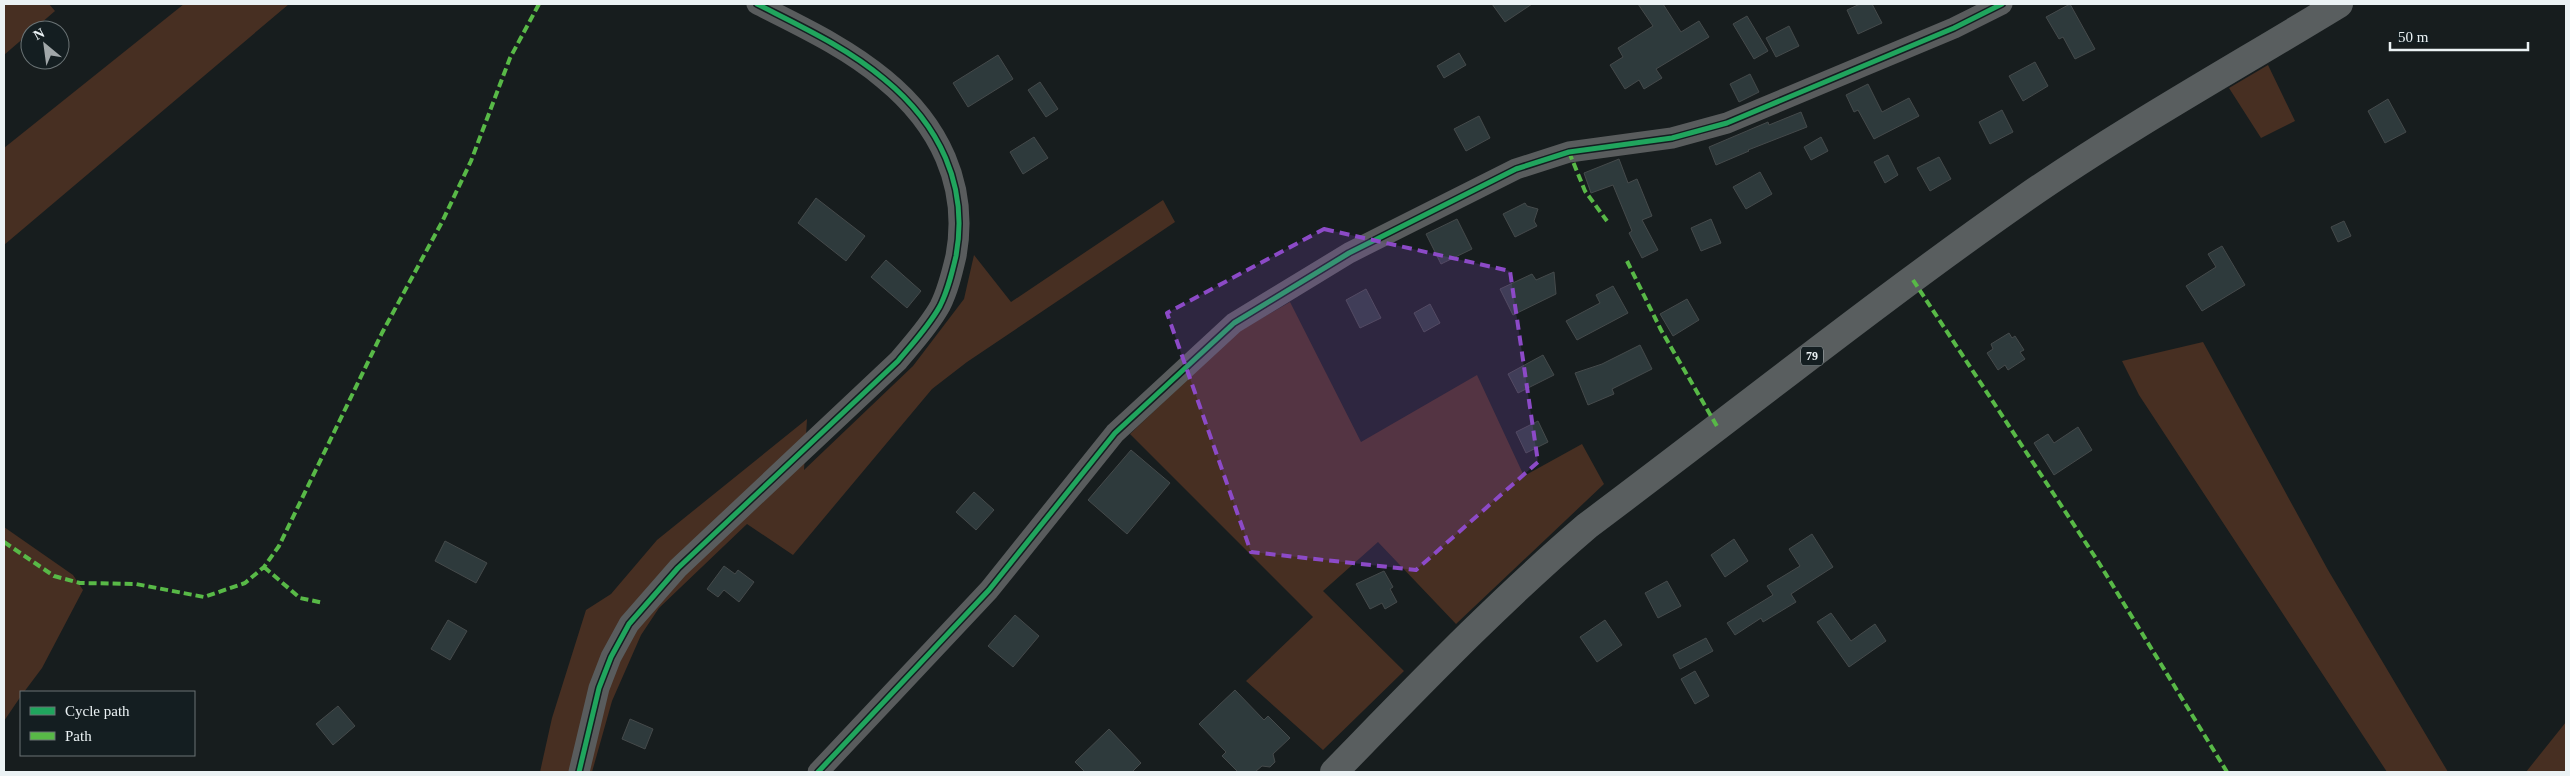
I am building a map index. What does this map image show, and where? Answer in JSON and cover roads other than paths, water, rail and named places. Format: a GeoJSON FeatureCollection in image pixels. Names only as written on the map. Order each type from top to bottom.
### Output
{"type":"FeatureCollection","features":[{"type":"Feature","properties":{"kind":"main road","name":"79"},"geometry":{"type":"LineString","coordinates":[[1334,772],[1451,651],[1545,562],[1587,526],[1876,307],[2026,197],[2076,164],[2338,4]]}},
{"type":"Feature","properties":{"kind":"street"},"geometry":{"type":"LineString","coordinates":[[579,772],[600,688],[611,657],[629,624],[678,568],[898,361],[923,333],[940,306],[951,280],[960,213],[957,186],[948,161],[936,137],[912,106],[885,79],[843,50],[757,4]]}},
{"type":"Feature","properties":{"kind":"street"},"geometry":{"type":"LineString","coordinates":[[818,772],[989,590],[1115,433],[1234,323],[1349,253],[1516,169],[1570,152],[1672,138],[1727,123],[1954,28],[2002,4]]}}]}
